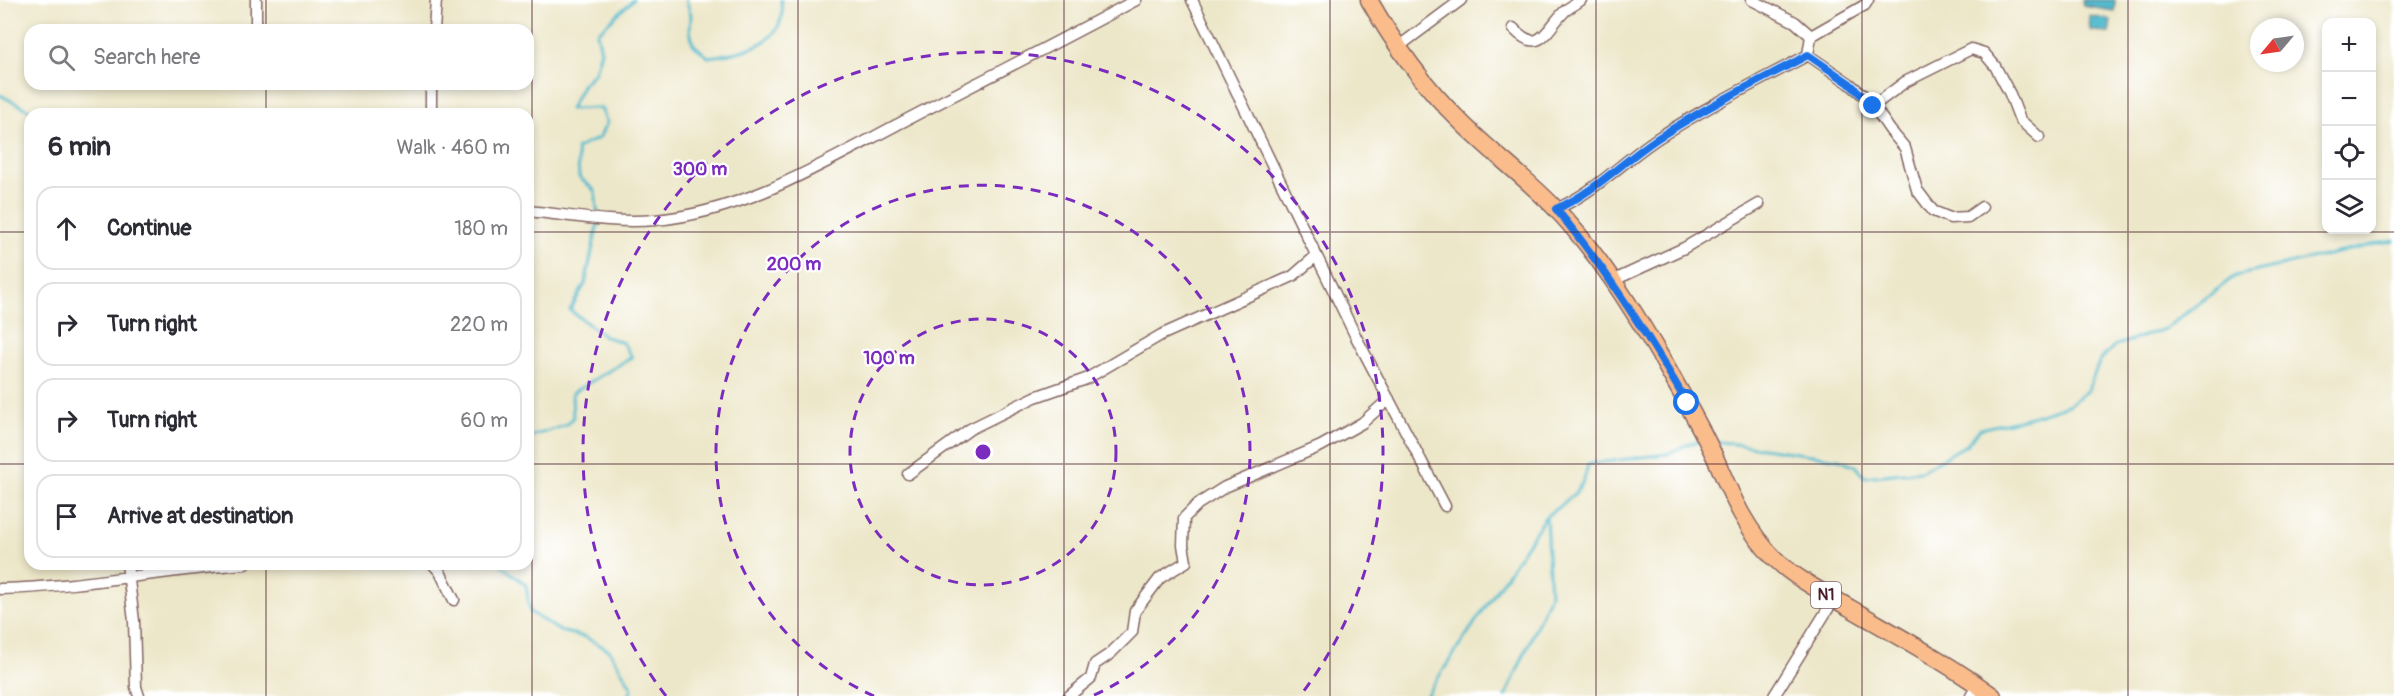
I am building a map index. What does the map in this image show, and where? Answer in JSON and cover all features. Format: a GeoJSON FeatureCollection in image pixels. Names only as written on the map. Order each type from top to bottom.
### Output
{"type":"FeatureCollection","features":[{"type":"Feature","properties":{"kind":"main road","name":"N1"},"geometry":{"type":"LineString","coordinates":[[1369,0],[1398,47],[1456,118],[1556,209],[1584,242],[1660,355],[1717,462],[1730,494],[1759,542],[1776,560],[1804,582],[1975,691],[1993,696]]}},
{"type":"Feature","properties":{"kind":"street"},"geometry":{"type":"LineString","coordinates":[[256,0],[256,24]]}},
{"type":"Feature","properties":{"kind":"street"},"geometry":{"type":"LineString","coordinates":[[434,24],[436,0]]}},
{"type":"Feature","properties":{"kind":"street"},"geometry":{"type":"LineString","coordinates":[[534,213],[590,220],[655,220],[727,206],[779,185],[1040,52],[1136,0]]}},
{"type":"Feature","properties":{"kind":"street"},"geometry":{"type":"LineString","coordinates":[[1192,0],[1316,256],[1445,506]]}},
{"type":"Feature","properties":{"kind":"street"},"geometry":{"type":"LineString","coordinates":[[1398,47],[1461,0]]}},
{"type":"Feature","properties":{"kind":"street"},"geometry":{"type":"LineString","coordinates":[[1513,28],[1523,39],[1533,41],[1544,37],[1564,12],[1581,0]]}},
{"type":"Feature","properties":{"kind":"street"},"geometry":{"type":"LineString","coordinates":[[1752,0],[1795,22],[1811,36]]}},
{"type":"Feature","properties":{"kind":"street"},"geometry":{"type":"LineString","coordinates":[[1811,36],[1865,5],[1868,0]]}},
{"type":"Feature","properties":{"kind":"street"},"geometry":{"type":"LineString","coordinates":[[1808,55],[1811,36]]}},
{"type":"Feature","properties":{"kind":"street"},"geometry":{"type":"LineString","coordinates":[[1873,106],[1905,82],[1971,49],[1984,53],[1995,66],[2020,120],[2039,137]]}},
{"type":"Feature","properties":{"kind":"street"},"geometry":{"type":"LineString","coordinates":[[1808,55],[1849,83],[1873,106],[1905,148],[1917,190],[1933,211],[1950,218],[1968,217],[1982,207]]}},
{"type":"Feature","properties":{"kind":"street"},"geometry":{"type":"LineString","coordinates":[[1556,209],[1573,202],[1594,188],[1622,163],[1688,119],[1808,55]]}},
{"type":"Feature","properties":{"kind":"street"},"geometry":{"type":"LineString","coordinates":[[431,90],[431,108]]}},
{"type":"Feature","properties":{"kind":"street"},"geometry":{"type":"LineString","coordinates":[[1612,281],[1684,248],[1759,204]]}},
{"type":"Feature","properties":{"kind":"street"},"geometry":{"type":"LineString","coordinates":[[908,474],[970,429],[1035,397],[1086,379],[1161,335],[1293,276],[1316,256]]}},
{"type":"Feature","properties":{"kind":"street"},"geometry":{"type":"LineString","coordinates":[[1069,696],[1091,678],[1095,664],[1121,644],[1132,632],[1135,611],[1160,578],[1186,562],[1183,545],[1184,518],[1198,504],[1226,487],[1321,446],[1362,423],[1389,399]]}},
{"type":"Feature","properties":{"kind":"street"},"geometry":{"type":"LineString","coordinates":[[128,570],[134,621],[136,687],[139,696]]}},
{"type":"Feature","properties":{"kind":"street"},"geometry":{"type":"LineString","coordinates":[[0,589],[41,587],[175,570]]}},
{"type":"Feature","properties":{"kind":"street"},"geometry":{"type":"LineString","coordinates":[[438,570],[454,600]]}},
{"type":"Feature","properties":{"kind":"street"},"geometry":{"type":"LineString","coordinates":[[1774,696],[1834,599]]}},
{"type":"Feature","properties":{"kind":"water"},"geometry":{"type":"Polygon","coordinates":[[[2082,0],[2115,0],[2114,11],[2083,6],[2082,0]]]}},
{"type":"Feature","properties":{"kind":"water"},"geometry":{"type":"Polygon","coordinates":[[[2089,16],[2111,20],[2109,33],[2090,30],[2089,16]]]}},
{"type":"Feature","properties":{"kind":"waterway"},"geometry":{"type":"LineString","coordinates":[[598,216],[595,191],[579,177],[577,148],[599,138],[607,123],[601,108],[570,109],[583,84],[595,72],[601,51],[597,33],[633,0]]}},
{"type":"Feature","properties":{"kind":"waterway"},"geometry":{"type":"LineString","coordinates":[[686,0],[691,15],[690,30],[693,44],[708,57],[751,48],[770,37],[777,29],[781,19],[781,0]]}},
{"type":"Feature","properties":{"kind":"waterway"},"geometry":{"type":"LineString","coordinates":[[0,95],[25,108]]}},
{"type":"Feature","properties":{"kind":"waterway"},"geometry":{"type":"LineString","coordinates":[[534,435],[567,424],[573,418],[572,393],[632,357],[623,343],[604,336],[570,310],[585,284],[598,223]]}},
{"type":"Feature","properties":{"kind":"waterway"},"geometry":{"type":"LineString","coordinates":[[1714,441],[1839,459],[1856,466],[1865,477],[1921,471],[1966,445],[1980,429],[2031,417],[2068,405],[2088,390],[2100,360],[2114,346],[2165,329],[2235,276],[2394,240]]}},
{"type":"Feature","properties":{"kind":"waterway"},"geometry":{"type":"LineString","coordinates":[[1426,696],[1546,516],[1579,489],[1588,464],[1667,454],[1691,443],[1702,442]]}},
{"type":"Feature","properties":{"kind":"waterway"},"geometry":{"type":"LineString","coordinates":[[1506,696],[1550,595],[1546,516]]}},
{"type":"Feature","properties":{"kind":"waterway"},"geometry":{"type":"LineString","coordinates":[[507,570],[526,585],[530,612],[560,631],[585,637],[609,650],[632,688],[629,696]]}},
{"type":"Feature","properties":{"kind":"route"},"geometry":{"type":"LineString","coordinates":[[1687,403],[1660,355],[1612,281],[1584,242],[1556,209],[1573,202],[1594,188],[1622,163],[1688,119],[1808,55],[1849,83],[1873,106]]}}]}
